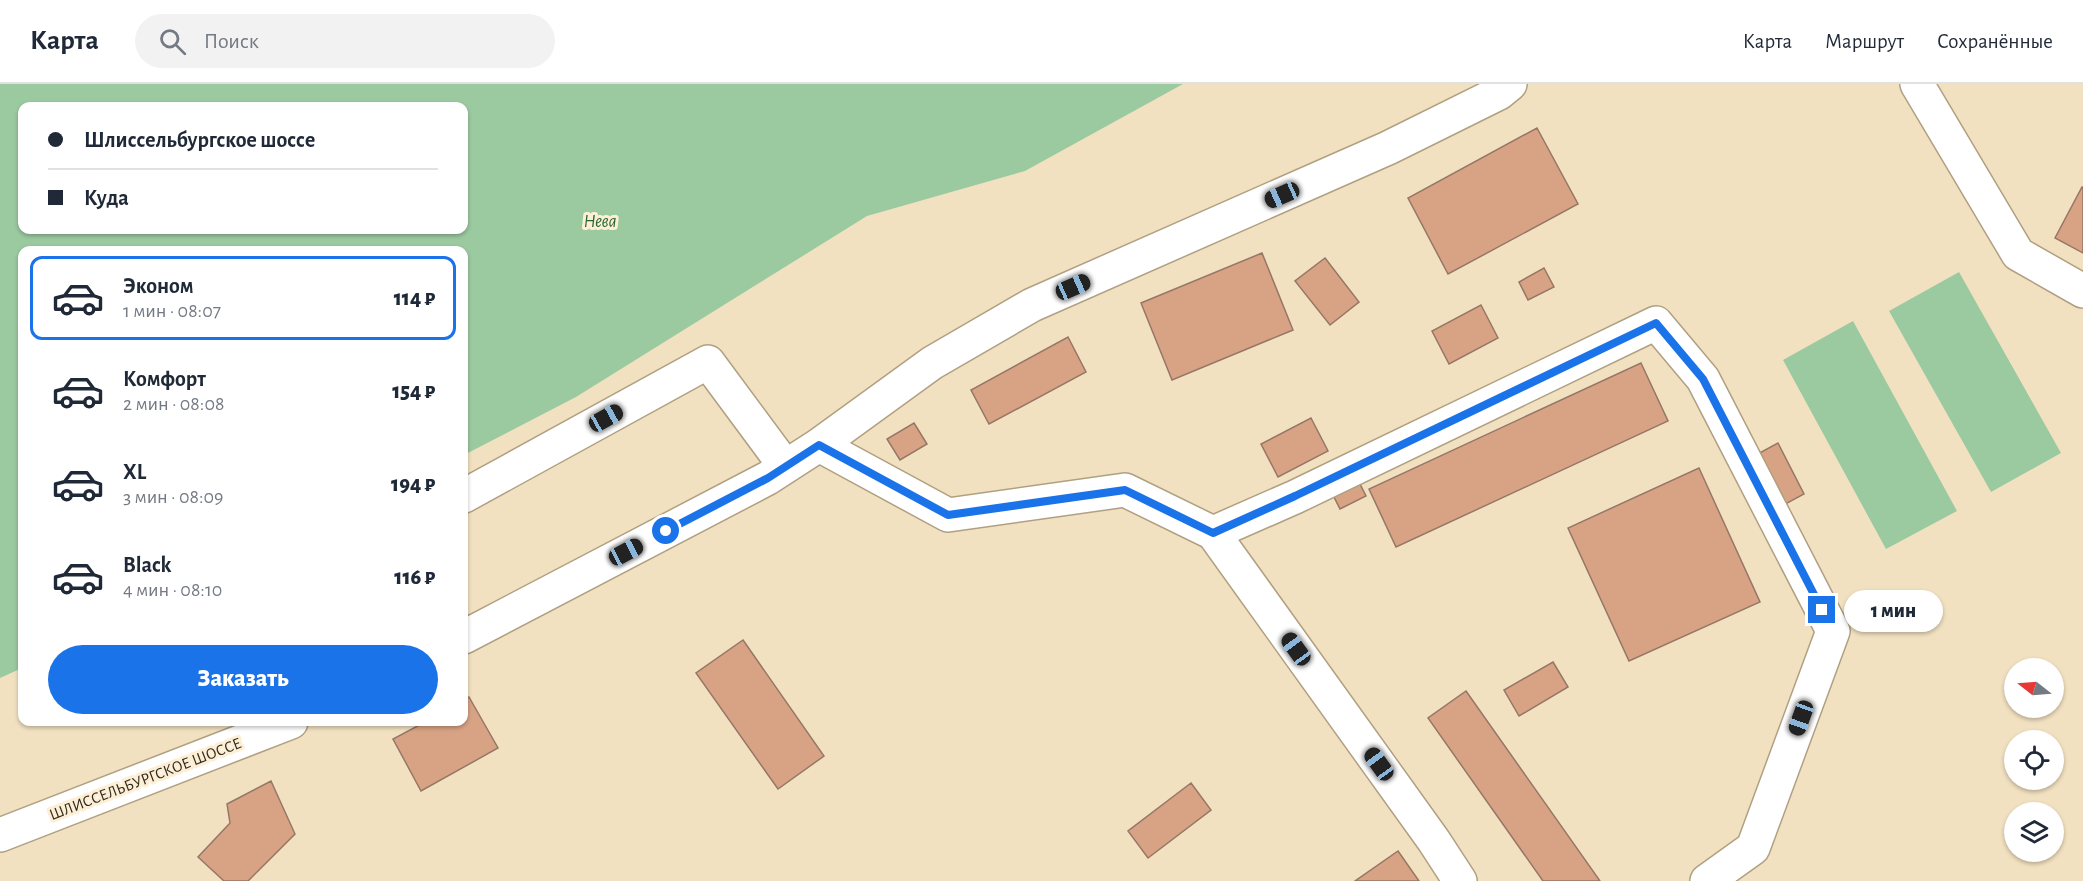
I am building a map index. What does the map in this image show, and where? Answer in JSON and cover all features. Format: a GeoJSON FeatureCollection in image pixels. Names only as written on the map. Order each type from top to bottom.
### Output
{"type":"FeatureCollection","features":[{"type":"Feature","properties":{"kind":"street"},"geometry":{"type":"LineString","coordinates":[[468,635],[768,478],[819,445],[932,363],[1032,305],[1388,148],[1499,93],[1510,84]]}},
{"type":"Feature","properties":{"kind":"street"},"geometry":{"type":"LineString","coordinates":[[1917,84],[2018,254],[2083,291]]}},
{"type":"Feature","properties":{"kind":"street"},"geometry":{"type":"LineString","coordinates":[[1213,533],[1656,323],[1703,379],[1833,632],[1753,848],[1707,881]]}},
{"type":"Feature","properties":{"kind":"street"},"geometry":{"type":"LineString","coordinates":[[468,494],[708,362],[785,466]]}},
{"type":"Feature","properties":{"kind":"street"},"geometry":{"type":"LineString","coordinates":[[819,445],[948,515],[1125,490],[1213,533],[1434,841],[1460,881]]}},
{"type":"Feature","properties":{"kind":"street","name":"ШЛИССЕЛЬБУРГСКОЕ ШОССЕ"},"geometry":{"type":"LineString","coordinates":[[0,835],[281,726]]}},
{"type":"Feature","properties":{"kind":"water","name":"Нева"},"geometry":{"type":"Polygon","coordinates":[[[0,84],[1183,84],[1025,171],[867,216],[576,397],[468,453],[468,246],[18,246],[18,670],[0,678],[0,84]]]}},
{"type":"Feature","properties":{"kind":"water"},"geometry":{"type":"Polygon","coordinates":[[[1959,272],[2061,453],[1991,492],[1889,311],[1959,272]]]}},
{"type":"Feature","properties":{"kind":"water"},"geometry":{"type":"Polygon","coordinates":[[[1853,321],[1957,511],[1886,549],[1783,360],[1853,321]]]}},
{"type":"Feature","properties":{"kind":"building"},"geometry":{"type":"Polygon","coordinates":[[[1537,128],[1578,204],[1448,274],[1408,198],[1537,128]]]}},
{"type":"Feature","properties":{"kind":"building"},"geometry":{"type":"Polygon","coordinates":[[[2083,187],[2083,253],[2055,238],[2083,187]]]}},
{"type":"Feature","properties":{"kind":"building"},"geometry":{"type":"Polygon","coordinates":[[[1262,253],[1293,330],[1172,380],[1141,303],[1262,253]]]}},
{"type":"Feature","properties":{"kind":"building"},"geometry":{"type":"Polygon","coordinates":[[[1325,258],[1359,302],[1330,325],[1295,281],[1325,258]]]}},
{"type":"Feature","properties":{"kind":"building"},"geometry":{"type":"Polygon","coordinates":[[[1544,268],[1554,287],[1528,300],[1519,282],[1544,268]]]}},
{"type":"Feature","properties":{"kind":"building"},"geometry":{"type":"Polygon","coordinates":[[[1481,305],[1498,338],[1449,364],[1432,331],[1481,305]]]}},
{"type":"Feature","properties":{"kind":"building"},"geometry":{"type":"Polygon","coordinates":[[[1068,337],[1086,372],[989,424],[971,390],[1068,337]]]}},
{"type":"Feature","properties":{"kind":"building"},"geometry":{"type":"Polygon","coordinates":[[[1641,363],[1668,421],[1396,547],[1369,489],[1641,363]]]}},
{"type":"Feature","properties":{"kind":"building"},"geometry":{"type":"Polygon","coordinates":[[[1311,418],[1328,451],[1278,477],[1261,444],[1311,418]]]}},
{"type":"Feature","properties":{"kind":"building"},"geometry":{"type":"Polygon","coordinates":[[[914,423],[927,444],[900,460],[887,439],[914,423]]]}},
{"type":"Feature","properties":{"kind":"building"},"geometry":{"type":"Polygon","coordinates":[[[1778,443],[1804,494],[1778,508],[1752,457],[1778,443]]]}},
{"type":"Feature","properties":{"kind":"building"},"geometry":{"type":"Polygon","coordinates":[[[1699,468],[1760,602],[1629,661],[1568,528],[1699,468]]]}},
{"type":"Feature","properties":{"kind":"building"},"geometry":{"type":"Polygon","coordinates":[[[1357,478],[1366,496],[1340,509],[1331,491],[1357,478]]]}},
{"type":"Feature","properties":{"kind":"building"},"geometry":{"type":"Polygon","coordinates":[[[743,640],[824,756],[778,789],[696,673],[743,640]]]}},
{"type":"Feature","properties":{"kind":"building"},"geometry":{"type":"Polygon","coordinates":[[[1553,662],[1568,687],[1519,716],[1504,690],[1553,662]]]}},
{"type":"Feature","properties":{"kind":"building"},"geometry":{"type":"Polygon","coordinates":[[[1466,691],[1600,881],[1543,881],[1428,718],[1466,691]]]}},
{"type":"Feature","properties":{"kind":"building"},"geometry":{"type":"Polygon","coordinates":[[[468,698],[498,748],[421,791],[393,739],[417,726],[468,726],[468,698]]]}},
{"type":"Feature","properties":{"kind":"building"},"geometry":{"type":"Polygon","coordinates":[[[271,781],[295,834],[248,881],[224,881],[198,857],[230,823],[227,804],[271,781]]]}},
{"type":"Feature","properties":{"kind":"building"},"geometry":{"type":"Polygon","coordinates":[[[1191,783],[1211,810],[1148,858],[1128,831],[1191,783]]]}},
{"type":"Feature","properties":{"kind":"building"},"geometry":{"type":"Polygon","coordinates":[[[1398,851],[1419,881],[1355,881],[1398,851]]]}},
{"type":"Feature","properties":{"kind":"route"},"geometry":{"type":"LineString","coordinates":[[666,531],[768,478],[819,445],[948,515],[1125,490],[1213,533],[1656,323],[1703,379],[1822,610]]}}]}
